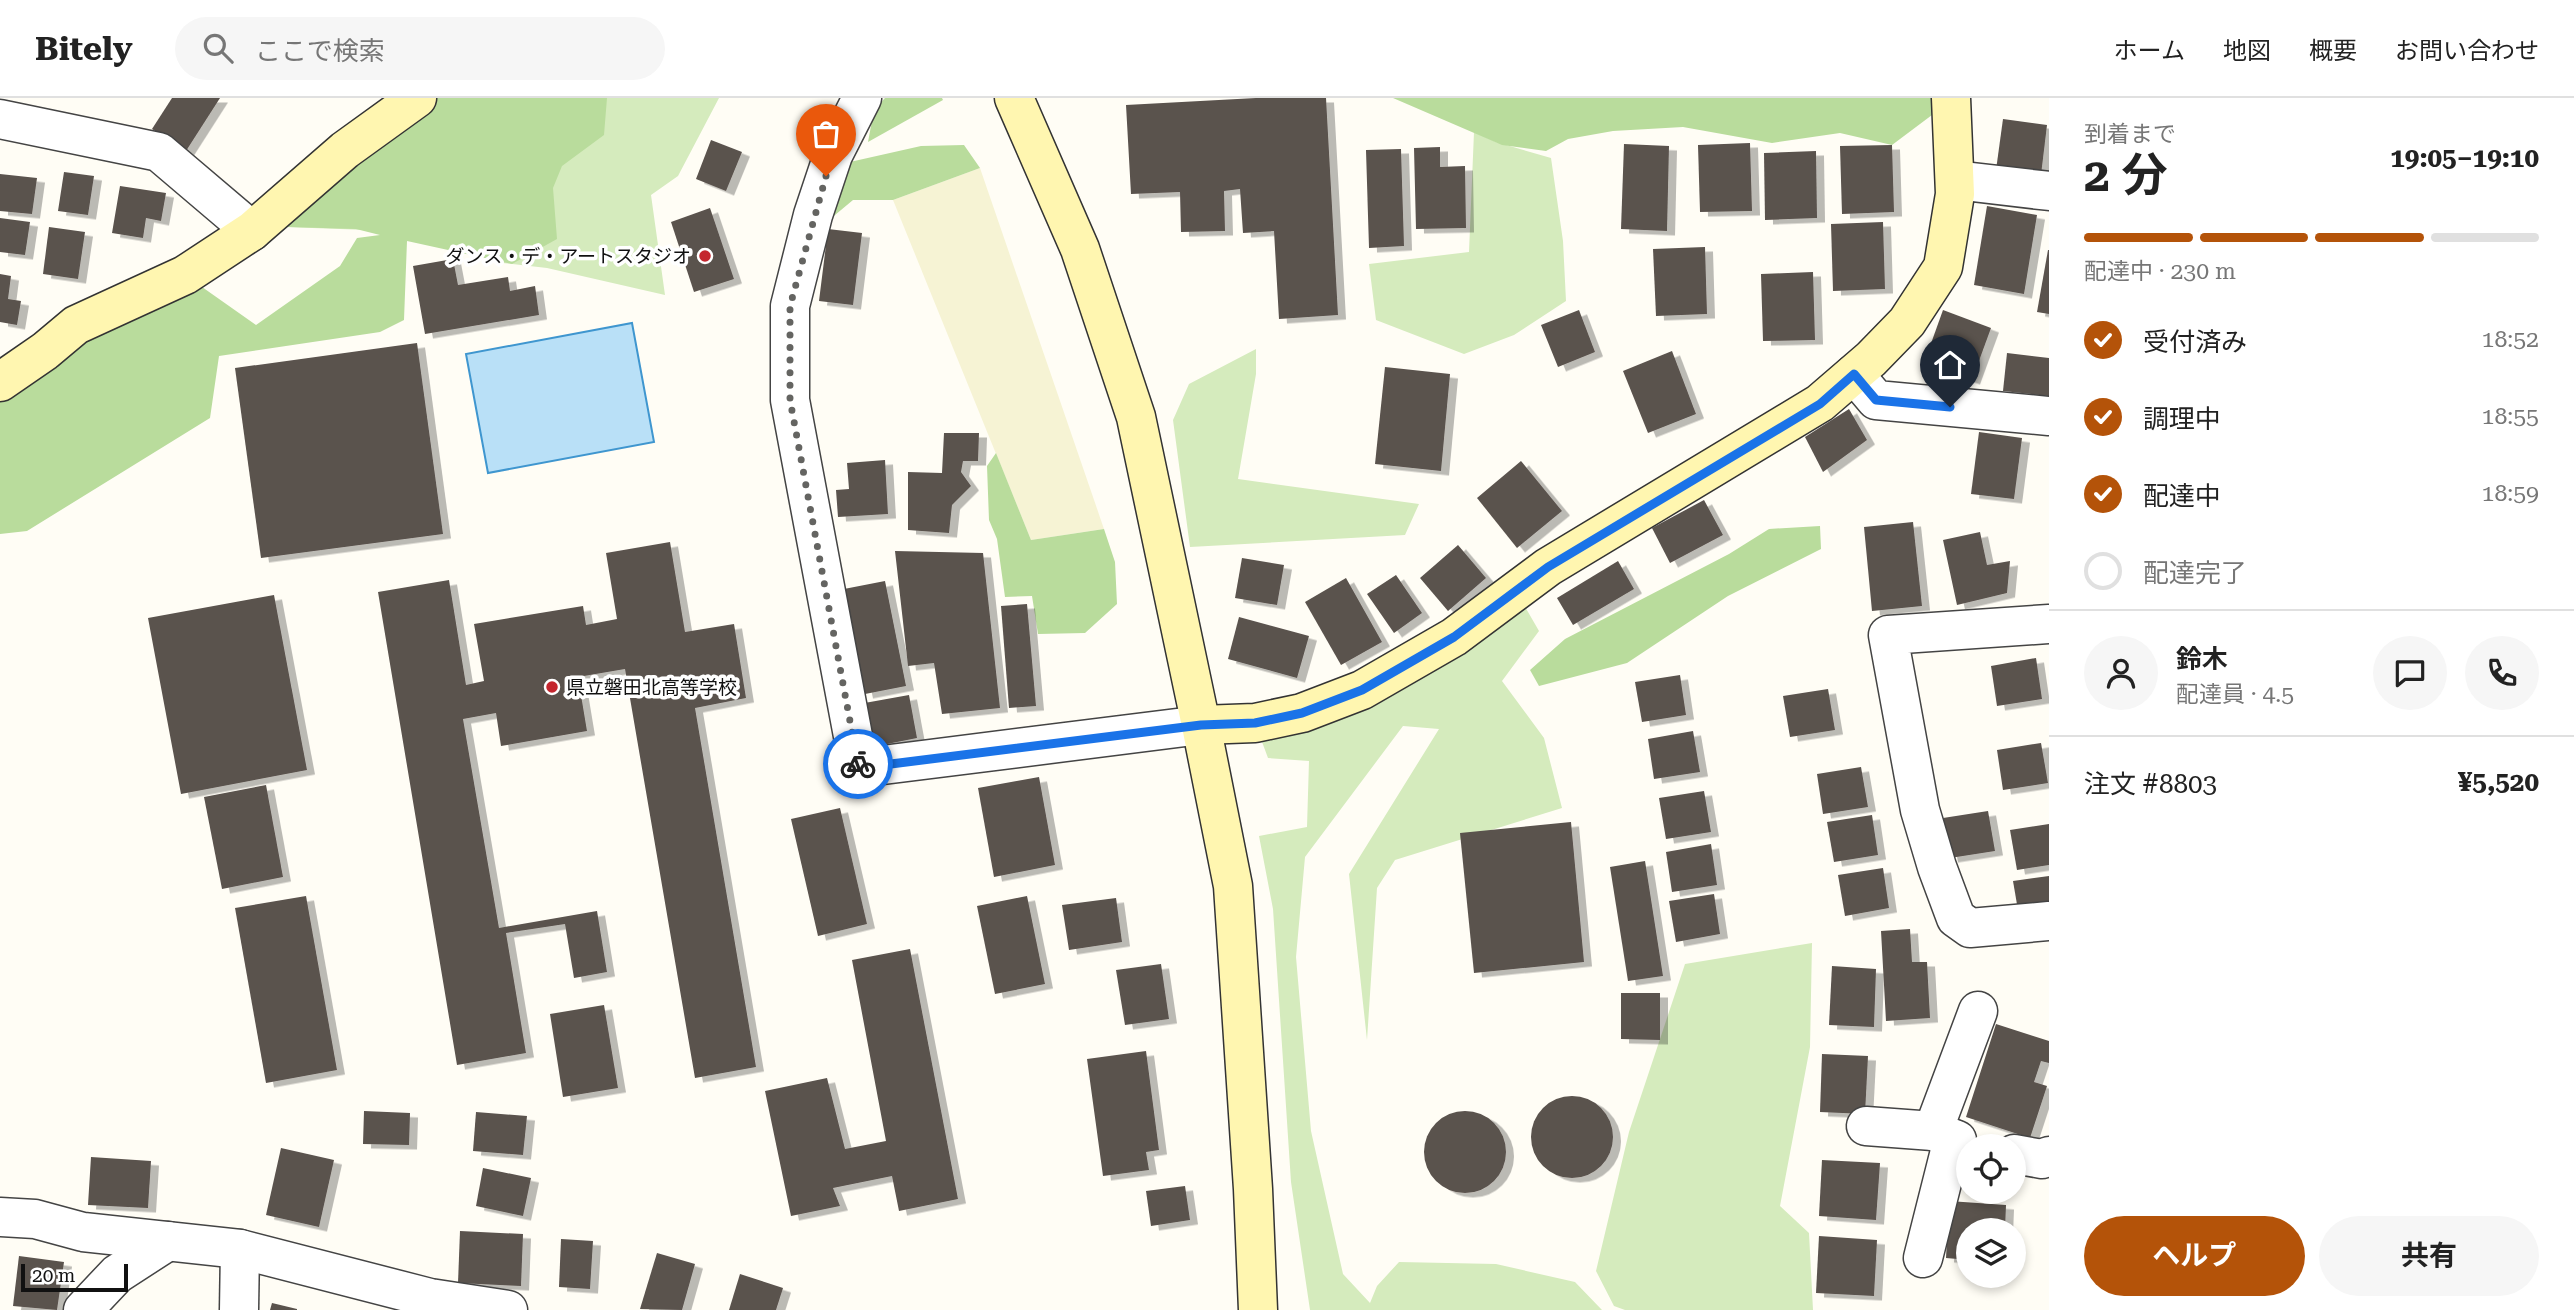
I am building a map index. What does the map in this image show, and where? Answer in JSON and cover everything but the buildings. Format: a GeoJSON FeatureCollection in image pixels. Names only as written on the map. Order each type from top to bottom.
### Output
{"type":"FeatureCollection","features":[{"type":"Feature","properties":{"kind":"street"},"geometry":{"type":"LineString","coordinates":[[0,382],[45,351],[76,325],[185,275],[252,231],[345,150],[417,98]]}},
{"type":"Feature","properties":{"kind":"street"},"geometry":{"type":"LineString","coordinates":[[862,98],[833,155],[813,215],[790,306],[790,400],[859,768],[1201,725],[1255,723],[1302,713],[1362,690],[1454,637],[1548,567],[1820,404],[1907,322],[1943,267],[1955,194],[1951,98]]}},
{"type":"Feature","properties":{"kind":"street"},"geometry":{"type":"LineString","coordinates":[[1014,98],[1080,249],[1136,417],[1201,725],[1233,886],[1253,1189],[1258,1310]]}},
{"type":"Feature","properties":{"kind":"street"},"geometry":{"type":"LineString","coordinates":[[0,119],[159,152],[252,231]]}},
{"type":"Feature","properties":{"kind":"street"},"geometry":{"type":"LineString","coordinates":[[1955,180],[2049,191]]}},
{"type":"Feature","properties":{"kind":"street"},"geometry":{"type":"LineString","coordinates":[[1854,374],[1876,400],[2049,416]]}},
{"type":"Feature","properties":{"kind":"street"},"geometry":{"type":"LineString","coordinates":[[2049,624],[1888,635],[1920,810],[1956,918],[1970,928],[2049,921]]}},
{"type":"Feature","properties":{"kind":"street"},"geometry":{"type":"LineString","coordinates":[[1923,1258],[1955,1138],[1978,1012]]}},
{"type":"Feature","properties":{"kind":"street"},"geometry":{"type":"LineString","coordinates":[[1866,1126],[1955,1138]]}},
{"type":"Feature","properties":{"kind":"street"},"geometry":{"type":"LineString","coordinates":[[2026,1157],[2042,1160],[2049,1156]]}},
{"type":"Feature","properties":{"kind":"street"},"geometry":{"type":"LineString","coordinates":[[0,1217],[35,1219],[83,1232],[240,1249],[430,1298],[508,1310]]}},
{"type":"Feature","properties":{"kind":"street"},"geometry":{"type":"LineString","coordinates":[[83,1310],[117,1274],[168,1241]]}},
{"type":"Feature","properties":{"kind":"street"},"geometry":{"type":"LineString","coordinates":[[239,1310],[240,1249]]}},
{"type":"Feature","properties":{"kind":"shaded area"},"geometry":{"type":"Polygon","coordinates":[[[980,168],[1104,529],[1031,540],[893,200],[980,168]]]}},
{"type":"Feature","properties":{"kind":"green space"},"geometry":{"type":"Polygon","coordinates":[[[423,98],[719,98],[678,176],[651,195],[665,295],[547,268],[503,263],[395,231],[257,226],[423,98]]]}},
{"type":"Feature","properties":{"kind":"green space"},"geometry":{"type":"Polygon","coordinates":[[[423,98],[607,98],[604,135],[562,166],[553,188],[557,239],[512,264],[407,241],[404,320],[380,332],[219,356],[210,418],[27,531],[0,534],[0,380],[185,275],[256,325],[340,266],[357,238],[380,235],[356,229],[257,226],[423,98]]]}},
{"type":"Feature","properties":{"kind":"green space"},"geometry":{"type":"Polygon","coordinates":[[[885,98],[943,100],[868,142],[874,110],[885,98]]]}},
{"type":"Feature","properties":{"kind":"green space"},"geometry":{"type":"Polygon","coordinates":[[[1393,98],[1937,98],[1944,106],[1892,145],[1840,133],[1772,143],[1683,127],[1613,131],[1568,139],[1546,151],[1502,145],[1393,98]]]}},
{"type":"Feature","properties":{"kind":"green space"},"geometry":{"type":"Polygon","coordinates":[[[1474,132],[1496,142],[1551,158],[1563,241],[1566,301],[1514,335],[1464,354],[1376,320],[1369,264],[1469,252],[1474,132]]]}},
{"type":"Feature","properties":{"kind":"green space"},"geometry":{"type":"Polygon","coordinates":[[[964,145],[980,168],[893,200],[853,200],[829,220],[841,164],[921,146],[964,145]]]}},
{"type":"Feature","properties":{"kind":"green space"},"geometry":{"type":"Polygon","coordinates":[[[1256,349],[1256,374],[1238,479],[1419,504],[1405,535],[1190,547],[1173,420],[1189,384],[1256,349]]]}},
{"type":"Feature","properties":{"kind":"green space"},"geometry":{"type":"Polygon","coordinates":[[[996,453],[1031,540],[1104,529],[1115,562],[1117,604],[1085,633],[1038,634],[1032,596],[1005,597],[997,539],[989,520],[987,466],[996,453]]]}},
{"type":"Feature","properties":{"kind":"green space"},"geometry":{"type":"Polygon","coordinates":[[[1820,526],[1821,549],[1728,596],[1627,663],[1539,686],[1530,670],[1565,639],[1729,554],[1769,529],[1820,526]]]}},
{"type":"Feature","properties":{"kind":"green space"},"geometry":{"type":"Polygon","coordinates":[[[1516,591],[1539,631],[1502,681],[1544,738],[1562,808],[1395,860],[1377,888],[1367,1040],[1349,874],[1439,729],[1403,726],[1305,857],[1296,957],[1311,1131],[1343,1274],[1370,1303],[1377,1286],[1399,1262],[1496,1264],[1575,1282],[1602,1310],[1310,1310],[1291,1182],[1273,909],[1259,836],[1307,827],[1309,761],[1268,758],[1255,723],[1516,591]]]}},
{"type":"Feature","properties":{"kind":"green space"},"geometry":{"type":"Polygon","coordinates":[[[1812,943],[1810,1047],[1780,1206],[1809,1233],[1813,1310],[1625,1310],[1614,1306],[1596,1271],[1629,1132],[1685,964],[1812,943]]]}},
{"type":"Feature","properties":{"kind":"water"},"geometry":{"type":"Polygon","coordinates":[[[632,323],[654,442],[488,473],[466,354],[632,323]]]}},
{"type":"Feature","properties":{"kind":"way so far"},"geometry":{"type":"LineString","coordinates":[[826,176],[813,215],[790,306],[790,400],[858,764]]}},
{"type":"Feature","properties":{"kind":"place","name":"ダンス・デ・アートスタジオ"},"geometry":{"type":"Point","coordinates":[705,256]}},
{"type":"Feature","properties":{"kind":"place","name":"県立磐田北高等学校"},"geometry":{"type":"Point","coordinates":[552,687]}},
{"type":"Feature","properties":{"kind":"route"},"geometry":{"type":"LineString","coordinates":[[858,764],[859,768],[1201,725],[1255,723],[1302,713],[1362,690],[1454,637],[1548,567],[1820,404],[1854,374],[1876,400],[1950,407]]}}]}
